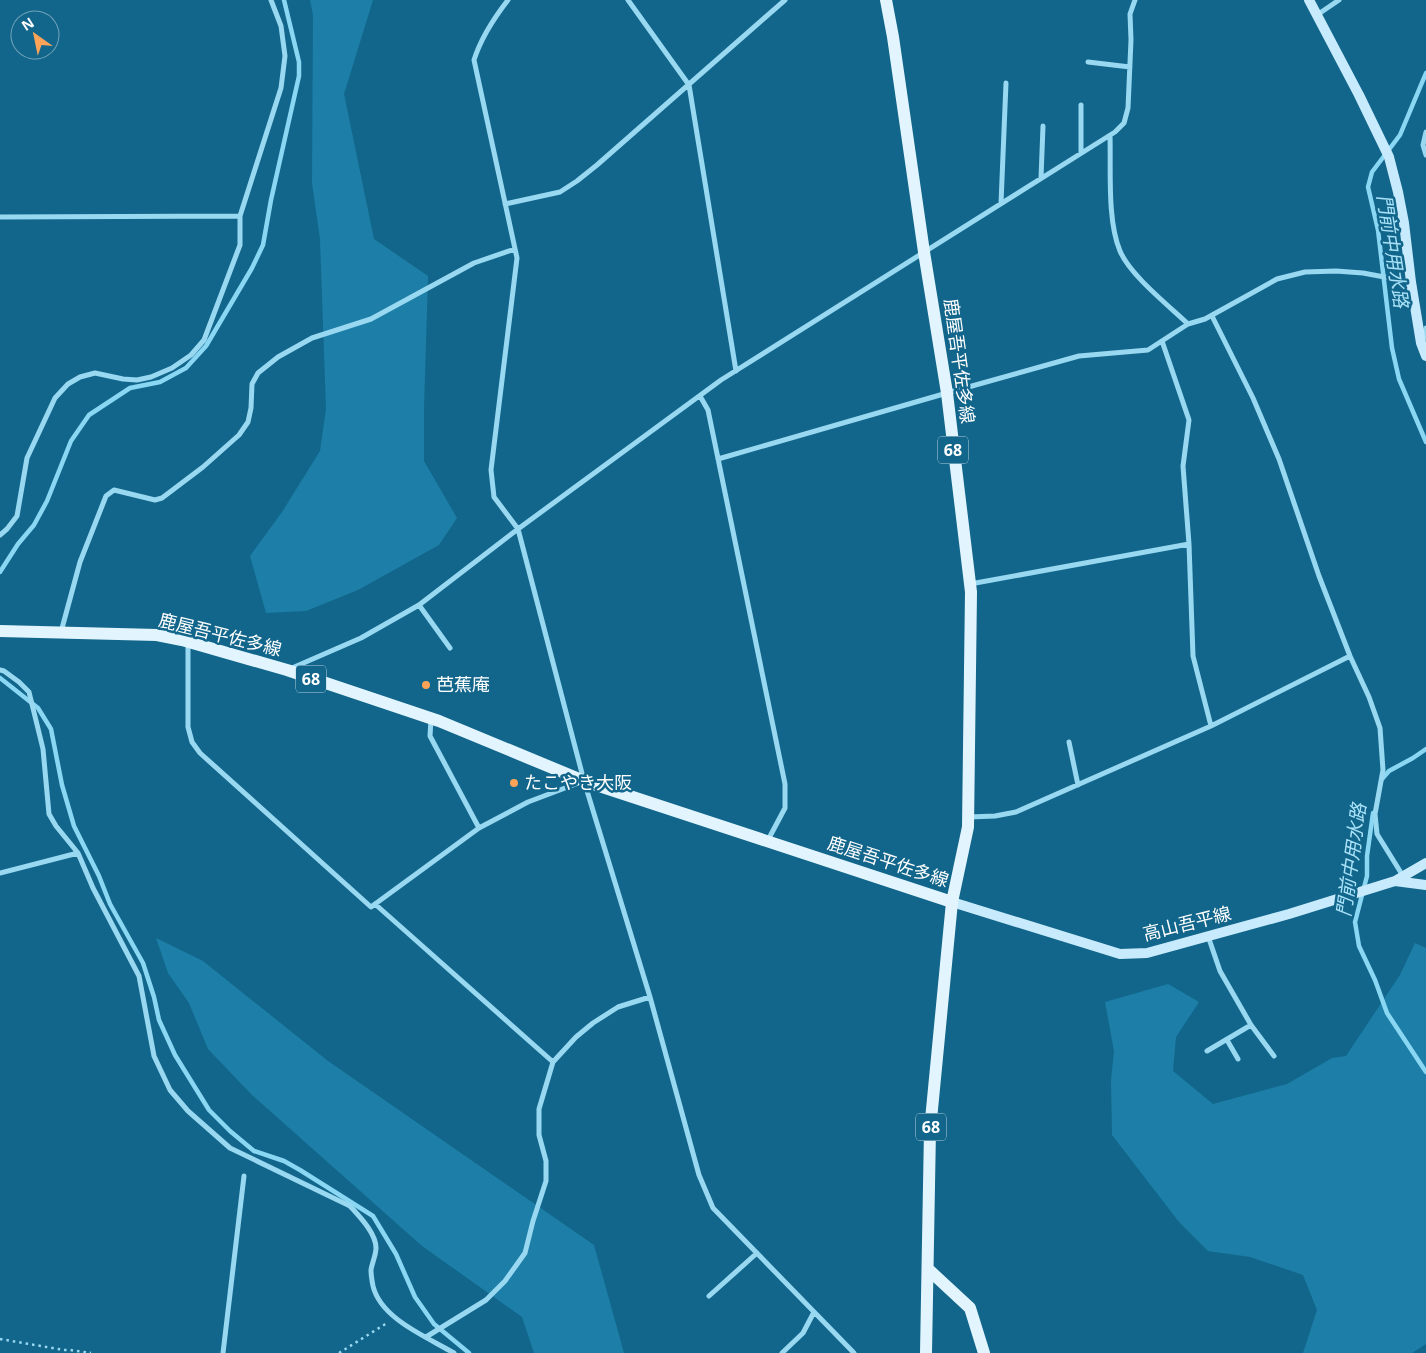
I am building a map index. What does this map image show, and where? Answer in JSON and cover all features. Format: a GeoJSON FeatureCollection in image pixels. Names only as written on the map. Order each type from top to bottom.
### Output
{"type":"FeatureCollection","features":[{"type":"Feature","properties":{"kind":"main road","name":"鹿屋吾平佐多線"},"geometry":{"type":"LineString","coordinates":[[0,631],[157,635],[287,670],[431,718],[584,780],[952,902],[968,827],[970,584],[947,392],[886,0]]}},
{"type":"Feature","properties":{"kind":"main road"},"geometry":{"type":"LineString","coordinates":[[1309,0],[1359,95],[1388,157],[1404,223],[1411,282],[1426,356]]}},
{"type":"Feature","properties":{"kind":"main road","name":"高山吾平線"},"geometry":{"type":"LineString","coordinates":[[952,902],[1120,954],[1147,953],[1289,914],[1399,878],[1426,863]]}},
{"type":"Feature","properties":{"kind":"main road"},"geometry":{"type":"LineString","coordinates":[[1399,878],[1426,885]]}},
{"type":"Feature","properties":{"kind":"main road","name":"68"},"geometry":{"type":"LineString","coordinates":[[926,1353],[930,1130],[952,902]]}},
{"type":"Feature","properties":{"kind":"main road"},"geometry":{"type":"LineString","coordinates":[[928,1269],[970,1308],[984,1353]]}},
{"type":"Feature","properties":{"kind":"street"},"geometry":{"type":"LineString","coordinates":[[0,535],[17,516],[27,458],[55,398],[68,384],[80,377],[95,373],[130,380],[152,378],[172,368],[191,354],[204,340],[240,245],[240,216],[282,88],[285,56],[280,26],[271,0]]}},
{"type":"Feature","properties":{"kind":"street"},"geometry":{"type":"LineString","coordinates":[[508,0],[484,37],[474,60],[517,258],[491,470],[494,497],[518,529],[584,780],[650,997],[699,1175],[713,1208],[854,1353]]}},
{"type":"Feature","properties":{"kind":"street"},"geometry":{"type":"LineString","coordinates":[[628,0],[689,85],[736,371]]}},
{"type":"Feature","properties":{"kind":"street"},"geometry":{"type":"LineString","coordinates":[[505,204],[560,192],[571,184],[597,165],[785,0]]}},
{"type":"Feature","properties":{"kind":"street"},"geometry":{"type":"LineString","coordinates":[[287,670],[361,638],[419,605],[518,529],[736,371],[1116,132],[1124,123],[1128,108],[1131,40],[1130,14],[1135,0]]}},
{"type":"Feature","properties":{"kind":"street"},"geometry":{"type":"LineString","coordinates":[[1317,15],[1338,0]]}},
{"type":"Feature","properties":{"kind":"street"},"geometry":{"type":"LineString","coordinates":[[1088,62],[1130,67]]}},
{"type":"Feature","properties":{"kind":"street"},"geometry":{"type":"LineString","coordinates":[[1002,203],[1006,82]]}},
{"type":"Feature","properties":{"kind":"street"},"geometry":{"type":"LineString","coordinates":[[1081,105],[1081,154]]}},
{"type":"Feature","properties":{"kind":"street"},"geometry":{"type":"LineString","coordinates":[[1041,178],[1043,126]]}},
{"type":"Feature","properties":{"kind":"street"},"geometry":{"type":"LineString","coordinates":[[1426,132],[1424,145],[1426,155]]}},
{"type":"Feature","properties":{"kind":"street"},"geometry":{"type":"LineString","coordinates":[[1110,136],[1114,230],[1121,252],[1135,274],[1188,324]]}},
{"type":"Feature","properties":{"kind":"street"},"geometry":{"type":"LineString","coordinates":[[0,217],[240,216]]}},
{"type":"Feature","properties":{"kind":"street"},"geometry":{"type":"LineString","coordinates":[[61,632],[80,562],[106,496],[114,490],[155,500],[162,498],[203,467],[239,435],[248,422],[252,408],[252,384],[258,373],[278,357],[312,338],[371,319],[474,263],[515,249]]}},
{"type":"Feature","properties":{"kind":"street"},"geometry":{"type":"LineString","coordinates":[[718,459],[947,392],[1079,356],[1148,350],[1188,324],[1205,320],[1277,279],[1305,272],[1336,271],[1362,273],[1411,282]]}},
{"type":"Feature","properties":{"kind":"street"},"geometry":{"type":"LineString","coordinates":[[1212,316],[1279,459],[1319,576],[1380,728],[1383,770],[1375,814],[1377,834],[1399,878]]}},
{"type":"Feature","properties":{"kind":"street"},"geometry":{"type":"LineString","coordinates":[[1422,343],[1426,328]]}},
{"type":"Feature","properties":{"kind":"street"},"geometry":{"type":"LineString","coordinates":[[1162,341],[1189,420],[1183,466],[1189,544],[1193,656],[1211,726]]}},
{"type":"Feature","properties":{"kind":"street"},"geometry":{"type":"LineString","coordinates":[[700,396],[708,410],[785,784],[785,808],[767,840]]}},
{"type":"Feature","properties":{"kind":"street"},"geometry":{"type":"LineString","coordinates":[[970,584],[1189,544]]}},
{"type":"Feature","properties":{"kind":"street"},"geometry":{"type":"LineString","coordinates":[[419,605],[450,648]]}},
{"type":"Feature","properties":{"kind":"street"},"geometry":{"type":"LineString","coordinates":[[188,642],[188,727],[192,742],[200,753],[371,907],[479,828],[528,802],[584,780]]}},
{"type":"Feature","properties":{"kind":"street"},"geometry":{"type":"LineString","coordinates":[[968,817],[995,816],[1016,812],[1211,726],[1350,656]]}},
{"type":"Feature","properties":{"kind":"street"},"geometry":{"type":"LineString","coordinates":[[0,670],[20,682],[28,692],[43,749],[49,814],[56,826],[78,853],[93,888],[139,976],[154,1056],[170,1090],[188,1111],[230,1148],[350,1206],[364,1221],[372,1234],[376,1247],[371,1271],[374,1287],[382,1305],[395,1319],[454,1353]]}},
{"type":"Feature","properties":{"kind":"street"},"geometry":{"type":"LineString","coordinates":[[431,718],[430,736],[479,828]]}},
{"type":"Feature","properties":{"kind":"street"},"geometry":{"type":"LineString","coordinates":[[1069,742],[1078,784]]}},
{"type":"Feature","properties":{"kind":"street"},"geometry":{"type":"LineString","coordinates":[[0,873],[78,853]]}},
{"type":"Feature","properties":{"kind":"street"},"geometry":{"type":"LineString","coordinates":[[375,904],[553,1062]]}},
{"type":"Feature","properties":{"kind":"street"},"geometry":{"type":"LineString","coordinates":[[1208,936],[1220,971],[1251,1025],[1274,1056]]}},
{"type":"Feature","properties":{"kind":"street"},"geometry":{"type":"LineString","coordinates":[[426,1337],[486,1300],[505,1281],[525,1253],[546,1180],[546,1161],[539,1135],[539,1109],[553,1062],[576,1037],[593,1023],[618,1007],[650,997]]}},
{"type":"Feature","properties":{"kind":"street"},"geometry":{"type":"LineString","coordinates":[[1207,1051],[1251,1025]]}},
{"type":"Feature","properties":{"kind":"street"},"geometry":{"type":"LineString","coordinates":[[1227,1040],[1238,1059]]}},
{"type":"Feature","properties":{"kind":"street"},"geometry":{"type":"LineString","coordinates":[[223,1353],[244,1176]]}},
{"type":"Feature","properties":{"kind":"street"},"geometry":{"type":"LineString","coordinates":[[709,1296],[758,1253]]}},
{"type":"Feature","properties":{"kind":"street"},"geometry":{"type":"LineString","coordinates":[[782,1353],[802,1333],[814,1312]]}},
{"type":"Feature","properties":{"kind":"path"},"geometry":{"type":"LineString","coordinates":[[338,1353],[395,1319]]}},
{"type":"Feature","properties":{"kind":"path"},"geometry":{"type":"LineString","coordinates":[[0,1339],[90,1353]]}},
{"type":"Feature","properties":{"kind":"shaded area"},"geometry":{"type":"Polygon","coordinates":[[[310,0],[373,0],[344,94],[374,239],[428,276],[424,461],[457,518],[439,545],[358,590],[306,611],[266,613],[250,556],[282,512],[320,451],[326,409],[320,239],[312,183],[313,15],[310,0]]]}},
{"type":"Feature","properties":{"kind":"shaded area"},"geometry":{"type":"Polygon","coordinates":[[[156,938],[203,961],[328,1061],[594,1245],[624,1353],[534,1353],[522,1317],[422,1246],[252,1095],[208,1049],[189,1003],[168,973],[156,938]]]}},
{"type":"Feature","properties":{"kind":"shaded area"},"geometry":{"type":"Polygon","coordinates":[[[1415,943],[1426,948],[1426,1344],[1412,1353],[1303,1353],[1317,1310],[1303,1275],[1250,1257],[1208,1251],[1179,1222],[1112,1135],[1111,1080],[1114,1051],[1105,1002],[1168,984],[1199,1002],[1176,1037],[1173,1071],[1213,1104],[1287,1084],[1332,1058],[1346,1056],[1400,975],[1415,943]]]}},
{"type":"Feature","properties":{"kind":"waterway"},"geometry":{"type":"LineString","coordinates":[[0,572],[18,544],[34,525],[47,501],[71,441],[89,415],[130,388],[160,382],[186,368],[206,346],[252,268],[263,245],[271,200],[299,76],[299,62],[284,0]]}},
{"type":"Feature","properties":{"kind":"waterway","name":"門前中用水路"},"geometry":{"type":"LineString","coordinates":[[1426,73],[1400,135],[1372,172],[1368,187],[1378,230],[1392,348],[1399,379],[1426,442]]}},
{"type":"Feature","properties":{"kind":"waterway"},"geometry":{"type":"LineString","coordinates":[[0,678],[38,708],[51,729],[62,785],[74,826],[99,876],[110,904],[143,963],[159,1020],[175,1055],[209,1110],[254,1151],[284,1161],[373,1216],[396,1254],[415,1297],[434,1324],[469,1353]]}},
{"type":"Feature","properties":{"kind":"waterway","name":"門前中用水路"},"geometry":{"type":"LineString","coordinates":[[1382,779],[1389,771],[1426,749]]}},
{"type":"Feature","properties":{"kind":"waterway","name":"門前中用水路"},"geometry":{"type":"LineString","coordinates":[[1373,813],[1367,856],[1367,876],[1355,922],[1359,946],[1375,980],[1387,1013],[1426,1072]]}},
{"type":"Feature","properties":{"kind":"place","name":"芭蕉庵"},"geometry":{"type":"Point","coordinates":[426,685]}},
{"type":"Feature","properties":{"kind":"place","name":"たこやき大阪"},"geometry":{"type":"Point","coordinates":[514,783]}}]}
